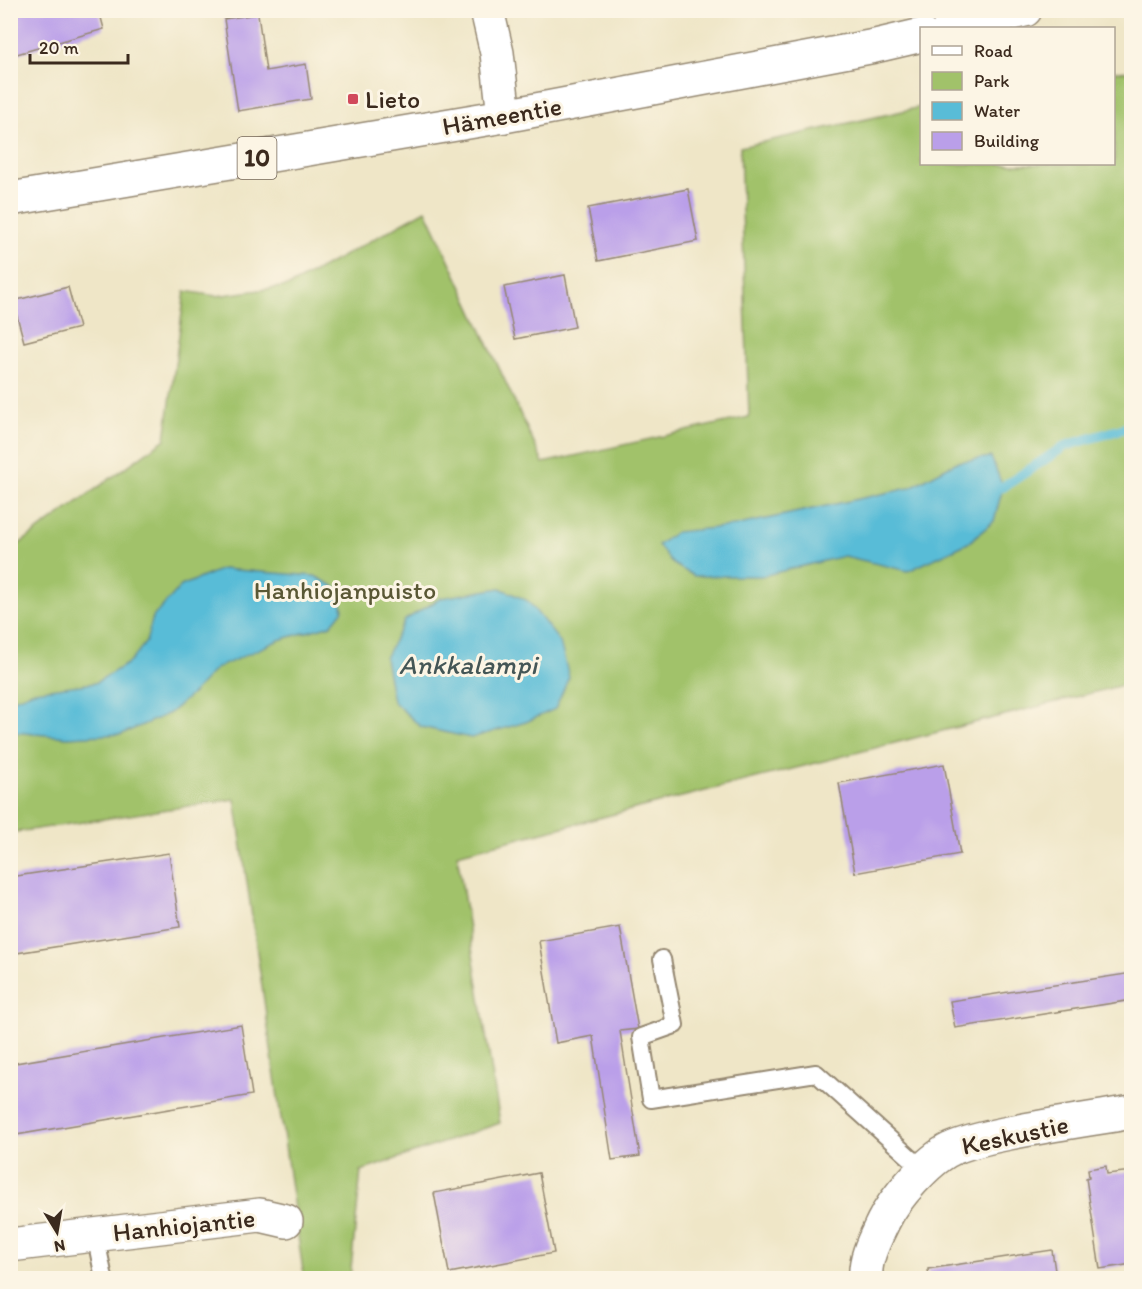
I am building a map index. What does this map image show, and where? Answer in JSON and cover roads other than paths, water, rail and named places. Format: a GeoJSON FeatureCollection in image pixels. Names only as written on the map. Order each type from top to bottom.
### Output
{"type":"FeatureCollection","features":[{"type":"Feature","properties":{"kind":"main road"},"geometry":{"type":"LineString","coordinates":[[487,10],[497,53],[504,116]]}},
{"type":"Feature","properties":{"kind":"main road"},"geometry":{"type":"LineString","coordinates":[[953,27],[1025,10]]}},
{"type":"Feature","properties":{"kind":"main road","name":"Hämeentie"},"geometry":{"type":"LineString","coordinates":[[10,200],[504,116],[920,35]]}},
{"type":"Feature","properties":{"kind":"main road","name":"Keskustie"},"geometry":{"type":"LineString","coordinates":[[866,1278],[865,1270],[874,1242],[902,1192],[950,1149],[983,1138],[1131,1112]]}},
{"type":"Feature","properties":{"kind":"main road","name":"Hanhiojantie"},"geometry":{"type":"LineString","coordinates":[[10,1245],[260,1215],[286,1221]]}},
{"type":"Feature","properties":{"kind":"lane"},"geometry":{"type":"LineString","coordinates":[[662,958],[675,1025],[641,1037],[651,1099],[816,1073],[924,1170]]}},
{"type":"Feature","properties":{"kind":"lane"},"geometry":{"type":"LineString","coordinates":[[95,1234],[104,1278]]}},
{"type":"Feature","properties":{"kind":"water"},"geometry":{"type":"Polygon","coordinates":[[[991,457],[1003,487],[994,521],[968,543],[908,571],[844,556],[762,576],[694,576],[673,564],[658,545],[676,532],[734,526],[909,488],[957,462],[991,457]]]}},
{"type":"Feature","properties":{"kind":"water"},"geometry":{"type":"Polygon","coordinates":[[[222,569],[315,576],[339,589],[343,610],[331,625],[279,640],[215,669],[170,713],[122,734],[68,737],[12,732],[11,700],[34,691],[95,683],[130,662],[146,642],[153,617],[181,586],[222,569]]]}},
{"type":"Feature","properties":{"kind":"water","name":"Ankkalampi"},"geometry":{"type":"Polygon","coordinates":[[[500,588],[528,601],[560,642],[569,677],[555,709],[526,722],[471,738],[421,727],[393,701],[385,658],[405,620],[441,598],[500,588]]]}},
{"type":"Feature","properties":{"kind":"waterway"},"geometry":{"type":"LineString","coordinates":[[1003,487],[1065,446],[1132,426]]}},
{"type":"Feature","properties":{"kind":"place","name":"Lieto"},"geometry":{"type":"Point","coordinates":[353,99]}},
{"type":"Feature","properties":{"kind":"park label","name":"Hanhiojanpuisto"},"geometry":{"type":"Point","coordinates":[345,590]}}]}
